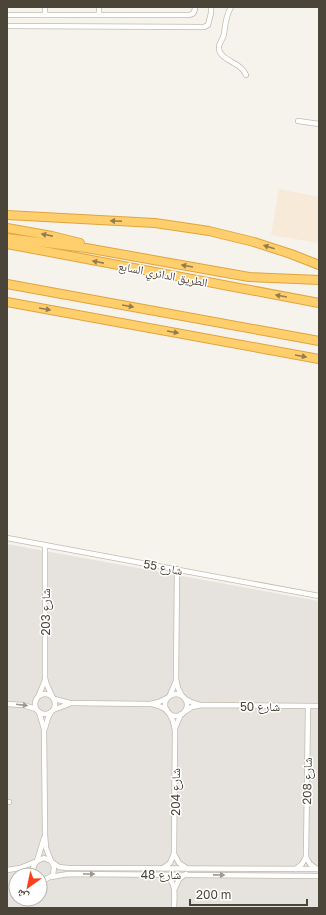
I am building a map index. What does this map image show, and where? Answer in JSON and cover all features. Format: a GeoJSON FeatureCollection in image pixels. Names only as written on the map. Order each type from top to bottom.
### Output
{"type":"FeatureCollection","features":[{"type":"Feature","properties":{"kind":"highway"},"geometry":{"type":"LineString","coordinates":[[7,215],[155,222],[209,231],[254,242],[319,265]]}},
{"type":"Feature","properties":{"kind":"highway"},"geometry":{"type":"LineString","coordinates":[[7,228],[52,236],[125,255]]}},
{"type":"Feature","properties":{"kind":"highway"},"geometry":{"type":"LineString","coordinates":[[7,238],[125,255],[249,277],[319,280]]}},
{"type":"Feature","properties":{"kind":"highway","name":"الطريق الدائري السابع"},"geometry":{"type":"LineString","coordinates":[[7,244],[319,302]]}},
{"type":"Feature","properties":{"kind":"highway"},"geometry":{"type":"LineString","coordinates":[[7,284],[319,342]]}},
{"type":"Feature","properties":{"kind":"highway"},"geometry":{"type":"LineString","coordinates":[[7,302],[319,359]]}},
{"type":"Feature","properties":{"kind":"street"},"geometry":{"type":"LineString","coordinates":[[45,7],[45,15]]}},
{"type":"Feature","properties":{"kind":"street"},"geometry":{"type":"LineString","coordinates":[[99,7],[99,15]]}},
{"type":"Feature","properties":{"kind":"street"},"geometry":{"type":"LineString","coordinates":[[7,15],[191,15],[194,12],[195,7]]}},
{"type":"Feature","properties":{"kind":"street"},"geometry":{"type":"LineString","coordinates":[[7,26],[204,27],[208,25],[211,7]]}},
{"type":"Feature","properties":{"kind":"street"},"geometry":{"type":"LineString","coordinates":[[231,7],[224,28],[224,36],[219,45],[219,51],[224,57],[242,69],[246,75]]}},
{"type":"Feature","properties":{"kind":"street"},"geometry":{"type":"LineString","coordinates":[[298,121],[319,124]]}},
{"type":"Feature","properties":{"kind":"street","name":"شارع 55"},"geometry":{"type":"LineString","coordinates":[[7,538],[319,596]]}},
{"type":"Feature","properties":{"kind":"street","name":"شارع 203"},"geometry":{"type":"LineString","coordinates":[[46,545],[45,678],[53,697]]}},
{"type":"Feature","properties":{"kind":"street"},"geometry":{"type":"LineString","coordinates":[[51,877],[54,870],[46,848],[45,834],[44,729],[35,702],[39,695],[44,694],[70,703],[150,704],[159,706],[173,715],[183,713],[187,706],[184,697],[178,688],[176,679],[177,569]]}},
{"type":"Feature","properties":{"kind":"street","name":"شارع 203"},"geometry":{"type":"LineString","coordinates":[[39,695],[45,678]]}},
{"type":"Feature","properties":{"kind":"street"},"geometry":{"type":"LineString","coordinates":[[168,712],[165,704],[176,679]]}},
{"type":"Feature","properties":{"kind":"street"},"geometry":{"type":"LineString","coordinates":[[150,704],[159,702],[176,694],[184,697]]}},
{"type":"Feature","properties":{"kind":"street"},"geometry":{"type":"LineString","coordinates":[[44,729],[55,704],[53,697]]}},
{"type":"Feature","properties":{"kind":"street","name":"شارع 50"},"geometry":{"type":"LineString","coordinates":[[184,697],[193,703],[202,705]]}},
{"type":"Feature","properties":{"kind":"street"},"geometry":{"type":"LineString","coordinates":[[7,704],[23,704],[45,714],[70,703]]}},
{"type":"Feature","properties":{"kind":"street","name":"شارع 50"},"geometry":{"type":"LineString","coordinates":[[183,713],[192,707],[202,705],[319,706]]}},
{"type":"Feature","properties":{"kind":"street","name":"شارع 208"},"geometry":{"type":"LineString","coordinates":[[306,857],[308,706]]}},
{"type":"Feature","properties":{"kind":"street","name":"شارع 204"},"geometry":{"type":"LineString","coordinates":[[168,712],[173,721],[175,730],[174,854]]}},
{"type":"Feature","properties":{"kind":"street","name":"شارع 204"},"geometry":{"type":"LineString","coordinates":[[175,730],[183,713]]}},
{"type":"Feature","properties":{"kind":"street"},"geometry":{"type":"LineString","coordinates":[[34,867],[45,834]]}},
{"type":"Feature","properties":{"kind":"street"},"geometry":{"type":"LineString","coordinates":[[161,868],[170,863],[174,854]]}},
{"type":"Feature","properties":{"kind":"street"},"geometry":{"type":"LineString","coordinates":[[174,854],[179,863],[188,869]]}},
{"type":"Feature","properties":{"kind":"street"},"geometry":{"type":"LineString","coordinates":[[296,869],[302,864],[306,857]]}},
{"type":"Feature","properties":{"kind":"street"},"geometry":{"type":"LineString","coordinates":[[306,857],[310,864],[318,869]]}},
{"type":"Feature","properties":{"kind":"street","name":"شارع 48"},"geometry":{"type":"LineString","coordinates":[[36,861],[44,858],[60,867],[68,868],[318,869]]}},
{"type":"Feature","properties":{"kind":"street"},"geometry":{"type":"LineString","coordinates":[[7,870],[20,868],[36,861]]}},
{"type":"Feature","properties":{"kind":"street","name":"شارع 48"},"geometry":{"type":"LineString","coordinates":[[48,878],[68,874],[319,876]]}},
{"type":"Feature","properties":{"kind":"street"},"geometry":{"type":"LineString","coordinates":[[162,874],[170,879],[174,886],[174,908]]}},
{"type":"Feature","properties":{"kind":"street"},"geometry":{"type":"LineString","coordinates":[[174,890],[177,882],[186,874]]}},
{"type":"Feature","properties":{"kind":"shaded area"},"geometry":{"type":"Polygon","coordinates":[[[279,189],[319,197],[319,243],[271,235],[279,189]]]}},
{"type":"Feature","properties":{"kind":"shaded area"},"geometry":{"type":"Polygon","coordinates":[[[7,544],[319,601],[319,908],[7,908],[7,544]]]}}]}
